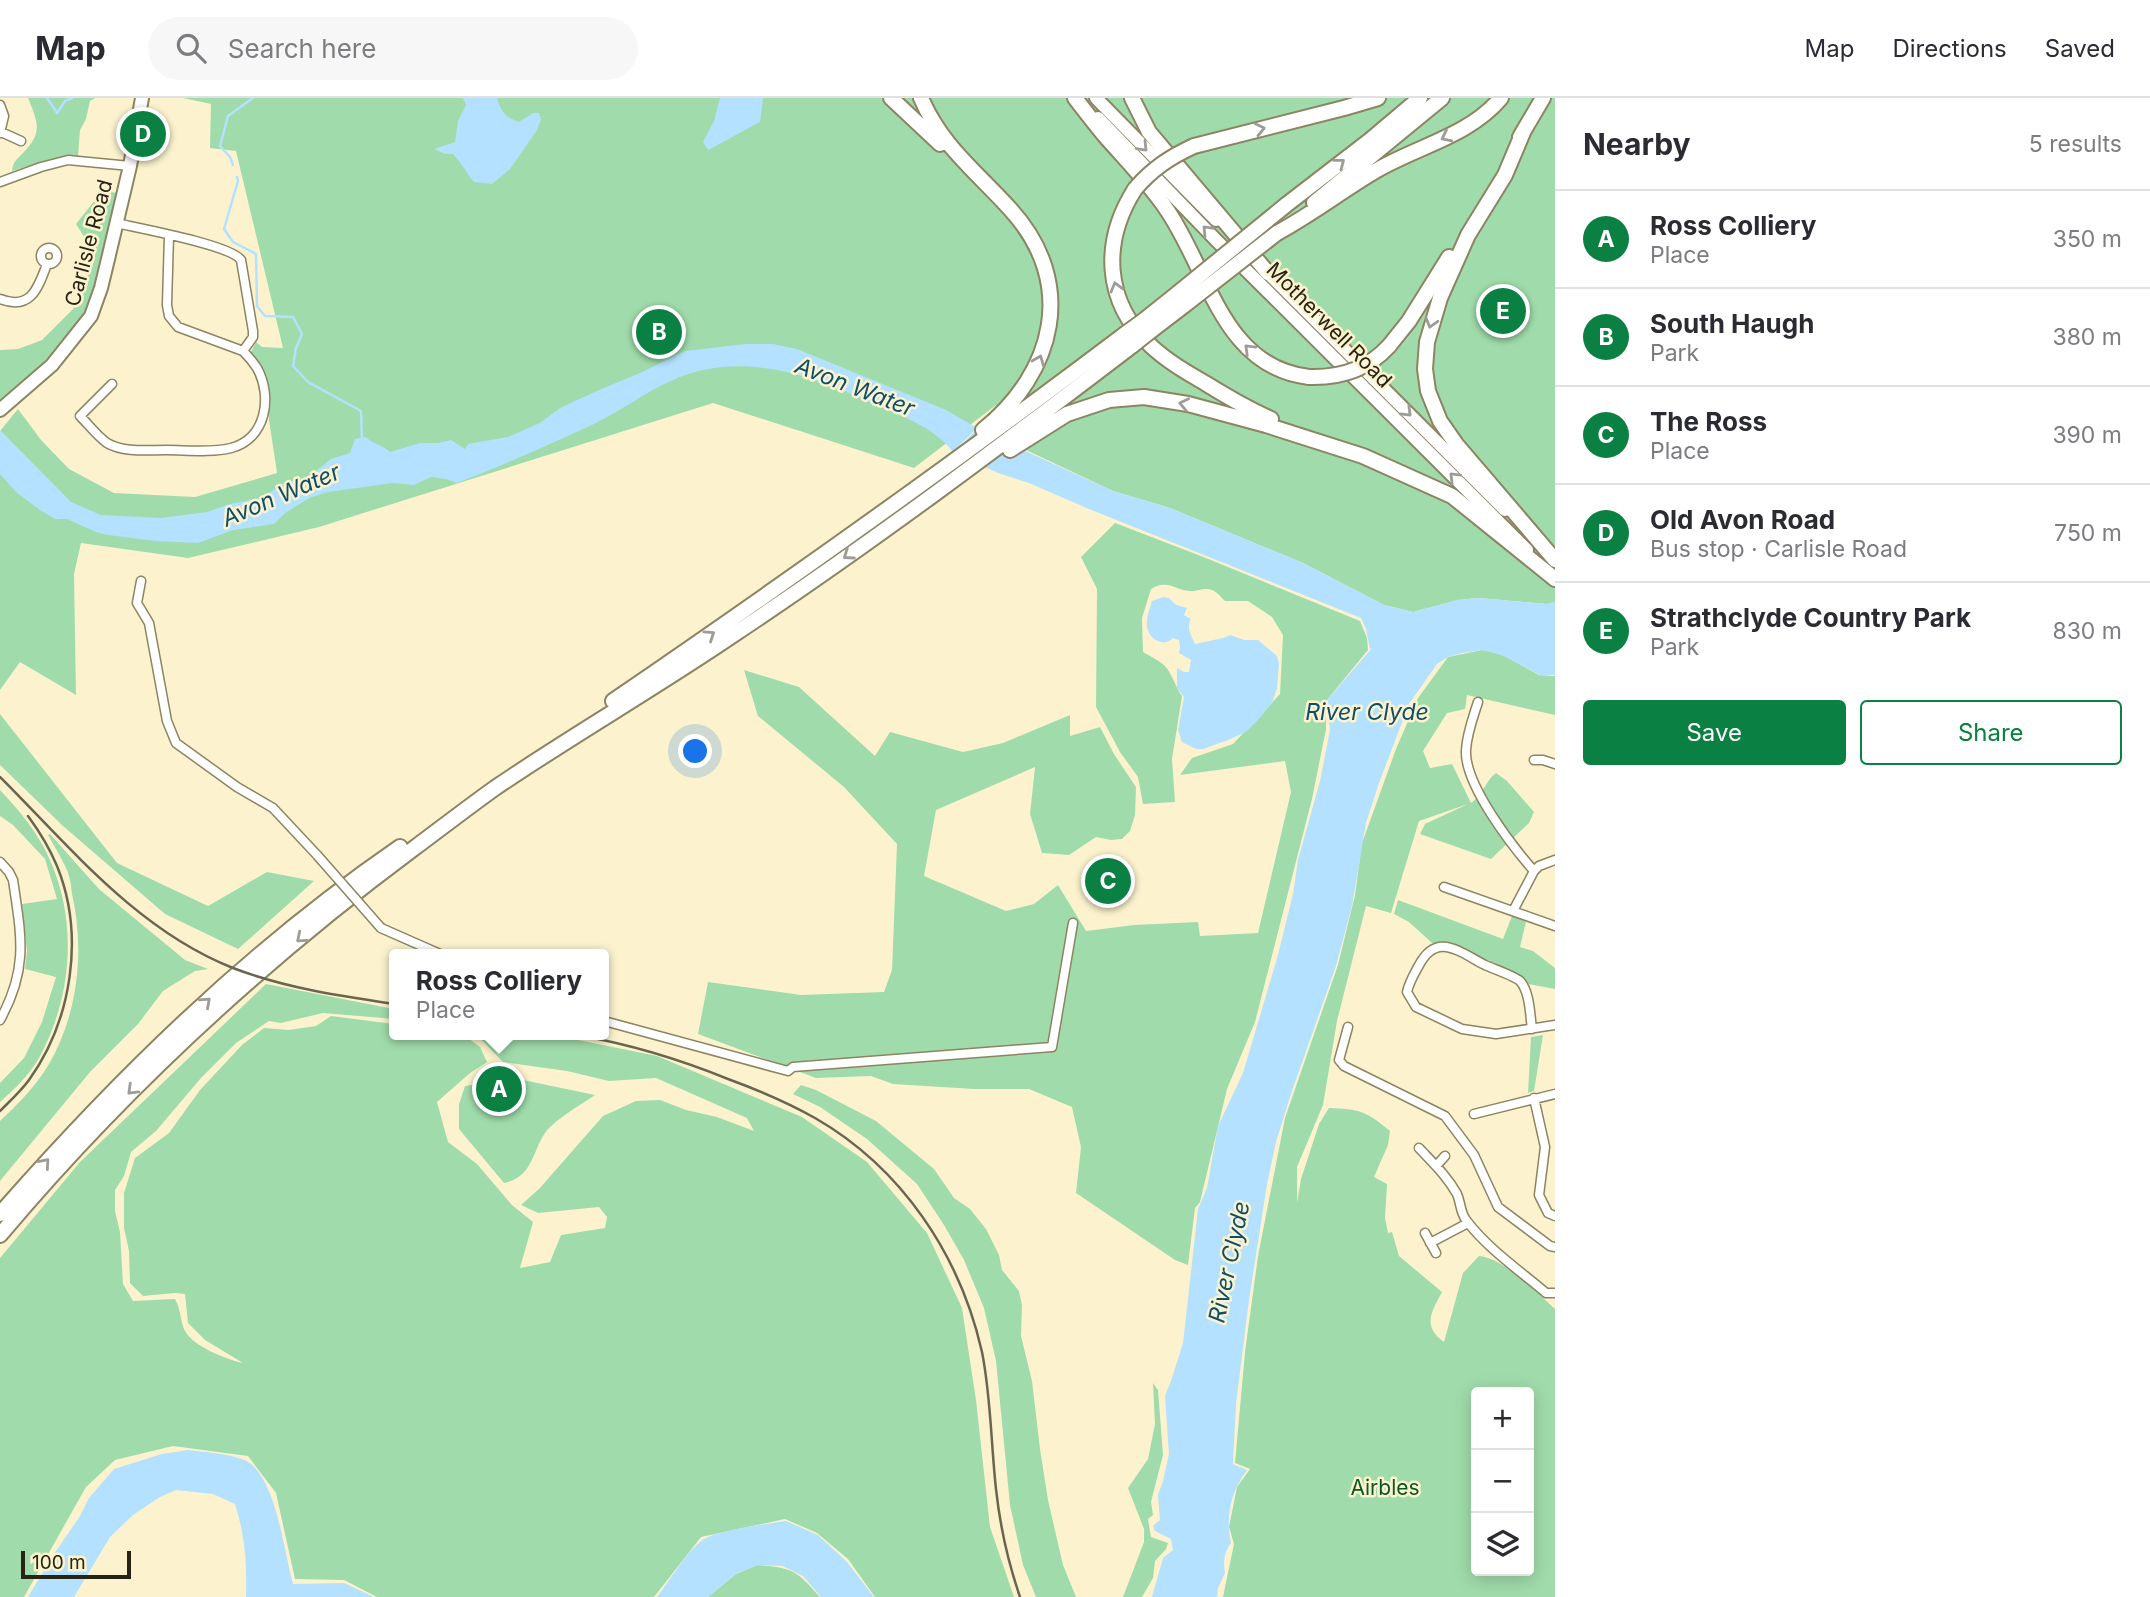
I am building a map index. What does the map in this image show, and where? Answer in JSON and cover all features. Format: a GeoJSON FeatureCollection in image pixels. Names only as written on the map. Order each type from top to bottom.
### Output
{"type":"FeatureCollection","features":[{"type":"Feature","properties":{"kind":"highway"},"geometry":{"type":"LineString","coordinates":[[0,1235],[42,1185],[169,1054],[228,998],[356,891],[494,789],[734,635],[887,528],[957,469],[1006,418],[1041,357],[1049,327],[1050,295],[1044,264],[1031,235],[1012,210],[891,98]]}},
{"type":"Feature","properties":{"kind":"highway"},"geometry":{"type":"LineString","coordinates":[[921,98],[928,115],[946,142],[988,187]]}},
{"type":"Feature","properties":{"kind":"highway"},"geometry":{"type":"LineString","coordinates":[[1077,98],[1167,209],[1224,318],[1243,344],[1272,367],[1309,377],[1332,377],[1350,372],[1375,359],[1389,346],[1409,321],[1439,274],[1543,98]]}},
{"type":"Feature","properties":{"kind":"highway"},"geometry":{"type":"LineString","coordinates":[[1132,98],[1149,132],[1268,273]]}},
{"type":"Feature","properties":{"kind":"highway"},"geometry":{"type":"LineString","coordinates":[[1343,450],[1239,404],[1174,364],[1150,345],[1122,307],[1112,270],[1114,237],[1117,223],[1135,189],[1155,168],[1176,154],[1194,146],[1378,98]]}},
{"type":"Feature","properties":{"kind":"highway"},"geometry":{"type":"LineString","coordinates":[[1182,299],[1286,205],[1420,98]]}},
{"type":"Feature","properties":{"kind":"highway"},"geometry":{"type":"LineString","coordinates":[[1033,428],[1129,340],[1182,299],[1277,233],[1442,98]]}},
{"type":"Feature","properties":{"kind":"highway"},"geometry":{"type":"LineString","coordinates":[[1277,233],[1310,215],[1376,171],[1461,130],[1501,98]]}},
{"type":"Feature","properties":{"kind":"highway"},"geometry":{"type":"LineString","coordinates":[[1524,130],[1505,175],[1468,235],[1440,298],[1427,342],[1425,369],[1428,391],[1440,421],[1456,444],[1555,561]]}},
{"type":"Feature","properties":{"kind":"highway"},"geometry":{"type":"LineString","coordinates":[[1006,418],[1129,340]]}},
{"type":"Feature","properties":{"kind":"highway"},"geometry":{"type":"LineString","coordinates":[[0,1214],[55,1151],[158,1045],[226,983],[346,884],[828,553],[957,469],[1033,428],[1067,414],[1118,398],[1144,397],[1188,404],[1363,456],[1452,496],[1555,578]]}},
{"type":"Feature","properties":{"kind":"main road","name":"Motherwell Road"},"geometry":{"type":"LineString","coordinates":[[1077,98],[1555,578]]}},
{"type":"Feature","properties":{"kind":"main road","name":"Motherwell Road"},"geometry":{"type":"LineString","coordinates":[[1096,98],[1555,561]]}},
{"type":"Feature","properties":{"kind":"main road","name":"Carlisle Road"},"geometry":{"type":"LineString","coordinates":[[4,407],[52,365],[91,316],[101,288],[130,166],[142,101]]}},
{"type":"Feature","properties":{"kind":"street"},"geometry":{"type":"LineString","coordinates":[[0,105],[4,116],[1,132],[21,141]]}},
{"type":"Feature","properties":{"kind":"street"},"geometry":{"type":"LineString","coordinates":[[0,182],[68,160],[130,166]]}},
{"type":"Feature","properties":{"kind":"street"},"geometry":{"type":"LineString","coordinates":[[116,223],[238,255],[253,331],[253,337],[243,351]]}},
{"type":"Feature","properties":{"kind":"street"},"geometry":{"type":"LineString","coordinates":[[111,384],[80,416],[108,443],[131,450],[230,449],[254,436],[262,420],[265,404],[263,386],[257,369],[243,351],[178,327],[169,316],[169,235]]}},
{"type":"Feature","properties":{"kind":"street"},"geometry":{"type":"LineString","coordinates":[[0,299],[17,302],[34,295],[47,264]]}},
{"type":"Feature","properties":{"kind":"street"},"geometry":{"type":"LineString","coordinates":[[141,581],[137,603],[149,624],[167,721],[176,743],[237,787],[273,808],[382,928],[429,949]]}},
{"type":"Feature","properties":{"kind":"street"},"geometry":{"type":"LineString","coordinates":[[1478,702],[1469,729],[1466,750],[1472,779],[1500,827],[1534,871]]}},
{"type":"Feature","properties":{"kind":"street"},"geometry":{"type":"LineString","coordinates":[[1534,760],[1555,764]]}},
{"type":"Feature","properties":{"kind":"street"},"geometry":{"type":"LineString","coordinates":[[1513,911],[1534,871],[1539,866],[1555,860]]}},
{"type":"Feature","properties":{"kind":"street"},"geometry":{"type":"LineString","coordinates":[[0,862],[13,880],[21,949],[14,991],[0,1020]]}},
{"type":"Feature","properties":{"kind":"street"},"geometry":{"type":"LineString","coordinates":[[1444,887],[1555,926]]}},
{"type":"Feature","properties":{"kind":"street"},"geometry":{"type":"LineString","coordinates":[[609,1022],[788,1071],[793,1068],[1052,1047],[1073,923]]}},
{"type":"Feature","properties":{"kind":"street"},"geometry":{"type":"LineString","coordinates":[[1532,1029],[1520,981],[1446,947],[1435,947],[1423,956],[1407,992],[1416,1007],[1462,1029],[1496,1034],[1532,1029],[1555,1025]]}},
{"type":"Feature","properties":{"kind":"street"},"geometry":{"type":"LineString","coordinates":[[1348,1027],[1339,1060],[1344,1066],[1445,1116],[1474,1154],[1498,1207],[1555,1247]]}},
{"type":"Feature","properties":{"kind":"street"},"geometry":{"type":"LineString","coordinates":[[1474,1114],[1555,1094]]}},
{"type":"Feature","properties":{"kind":"street"},"geometry":{"type":"LineString","coordinates":[[1534,1098],[1545,1147],[1539,1195],[1548,1213],[1555,1216]]}},
{"type":"Feature","properties":{"kind":"street"},"geometry":{"type":"LineString","coordinates":[[1545,1147],[1555,1150]]}},
{"type":"Feature","properties":{"kind":"street"},"geometry":{"type":"LineString","coordinates":[[1419,1148],[1448,1178],[1459,1198],[1461,1214],[1468,1223],[1498,1253],[1546,1293],[1555,1293]]}},
{"type":"Feature","properties":{"kind":"street"},"geometry":{"type":"LineString","coordinates":[[1436,1166],[1445,1156]]}},
{"type":"Feature","properties":{"kind":"street"},"geometry":{"type":"LineString","coordinates":[[1430,1243],[1468,1223]]}},
{"type":"Feature","properties":{"kind":"street"},"geometry":{"type":"LineString","coordinates":[[1425,1233],[1436,1253]]}},
{"type":"Feature","properties":{"kind":"green space"},"geometry":{"type":"Polygon","coordinates":[[[28,98],[95,98],[90,101],[80,130],[78,156],[48,160],[12,171],[15,162],[36,135],[35,115],[28,98]]]}},
{"type":"Feature","properties":{"kind":"green space"},"geometry":{"type":"Polygon","coordinates":[[[183,98],[1555,98],[1555,602],[1547,604],[1479,598],[1458,600],[1413,612],[1384,605],[1303,563],[1170,508],[1113,491],[1026,450],[996,405],[914,468],[713,403],[319,527],[188,558],[81,543],[74,574],[76,695],[20,662],[0,690],[0,431],[18,409],[41,440],[69,469],[114,493],[195,497],[277,473],[269,420],[269,393],[263,374],[251,352],[256,342],[262,347],[283,348],[236,151],[210,148],[211,104],[183,98]]]}},
{"type":"Feature","properties":{"kind":"green space"},"geometry":{"type":"Polygon","coordinates":[[[99,189],[116,193],[103,265],[89,305],[56,350],[0,400],[0,350],[18,349],[42,340],[73,309],[95,259],[76,224],[95,200],[99,189]]]}},
{"type":"Feature","properties":{"kind":"green space"},"geometry":{"type":"Polygon","coordinates":[[[1115,523],[1360,621],[1367,638],[1368,650],[1326,701],[1326,729],[1312,799],[1255,1022],[1227,1089],[1200,1202],[1195,1208],[1188,1265],[1175,1260],[1076,1193],[1081,1147],[1072,1107],[1029,1089],[893,1084],[871,1076],[816,1078],[698,1034],[708,982],[801,995],[884,992],[892,970],[897,844],[844,787],[758,716],[744,670],[799,687],[875,756],[890,732],[963,752],[1003,743],[1070,715],[1070,736],[1100,727],[1136,787],[1135,815],[1130,831],[1122,839],[1096,837],[1069,855],[1042,853],[1030,814],[1035,767],[936,810],[924,876],[1006,911],[1034,904],[1058,885],[1086,931],[1134,925],[1198,922],[1200,936],[1258,933],[1291,792],[1285,761],[1180,775],[1192,758],[1233,744],[1280,694],[1283,635],[1272,617],[1248,601],[1225,601],[1209,589],[1189,591],[1162,585],[1151,589],[1142,618],[1143,652],[1164,665],[1182,696],[1172,759],[1175,802],[1143,804],[1138,777],[1120,752],[1096,707],[1097,589],[1081,557],[1115,523]]]}},
{"type":"Feature","properties":{"kind":"green space","name":"Airbles"},"geometry":{"type":"Polygon","coordinates":[[[1482,650],[1499,653],[1539,675],[1555,676],[1555,715],[1467,695],[1465,709],[1447,713],[1423,751],[1430,768],[1452,764],[1471,803],[1496,773],[1507,781],[1534,812],[1529,823],[1491,859],[1420,834],[1425,824],[1468,804],[1419,821],[1391,913],[1366,906],[1337,1021],[1323,1105],[1297,1167],[1297,1203],[1301,1179],[1319,1124],[1329,1108],[1362,1112],[1390,1131],[1388,1145],[1374,1177],[1387,1184],[1385,1218],[1388,1233],[1392,1232],[1399,1256],[1442,1292],[1431,1319],[1437,1336],[1444,1342],[1463,1273],[1479,1256],[1489,1258],[1509,1269],[1555,1309],[1555,1597],[1223,1597],[1234,1544],[1229,1527],[1237,1487],[1250,1469],[1235,1463],[1245,1352],[1258,1256],[1285,1118],[1338,965],[1355,895],[1362,843],[1396,749],[1418,698],[1448,657],[1482,650]]]}},
{"type":"Feature","properties":{"kind":"green space"},"geometry":{"type":"Polygon","coordinates":[[[0,714],[117,863],[208,906],[267,872],[314,881],[238,949],[165,914],[63,826],[0,765],[0,714]]]}},
{"type":"Feature","properties":{"kind":"green space"},"geometry":{"type":"Polygon","coordinates":[[[0,790],[28,823],[50,860],[65,909],[68,935],[64,986],[50,1035],[31,1070],[0,1102],[0,1083],[24,1058],[42,1022],[56,977],[25,969],[27,951],[22,904],[57,899],[45,859],[13,825],[0,816],[0,790]]]}},
{"type":"Feature","properties":{"kind":"green space"},"geometry":{"type":"Polygon","coordinates":[[[50,834],[99,889],[185,960],[208,969],[195,971],[163,991],[138,1024],[90,1072],[0,1181],[0,1121],[33,1087],[49,1064],[67,1024],[76,981],[78,937],[71,884],[66,868],[48,835],[50,834]]]}},
{"type":"Feature","properties":{"kind":"green space"},"geometry":{"type":"Polygon","coordinates":[[[1398,900],[1503,939],[1512,916],[1526,922],[1520,947],[1533,951],[1555,968],[1555,989],[1528,984],[1510,970],[1456,946],[1432,943],[1409,922],[1394,914],[1398,900]]]}},
{"type":"Feature","properties":{"kind":"green space"},"geometry":{"type":"Polygon","coordinates":[[[266,984],[389,1008],[389,1019],[323,1013],[281,1023],[269,1021],[236,1043],[201,1078],[156,1131],[131,1152],[124,1176],[115,1190],[123,1284],[133,1301],[175,1299],[183,1327],[189,1337],[211,1352],[243,1363],[205,1340],[188,1323],[185,1294],[143,1296],[130,1283],[129,1251],[124,1228],[124,1193],[135,1158],[169,1133],[200,1090],[242,1045],[264,1028],[289,1030],[316,1026],[331,1016],[389,1023],[389,1040],[471,1040],[480,1047],[487,1062],[437,1102],[448,1142],[477,1164],[512,1205],[533,1222],[520,1268],[550,1262],[561,1235],[605,1228],[607,1217],[599,1207],[538,1213],[521,1205],[539,1189],[603,1116],[636,1101],[660,1100],[754,1131],[747,1118],[656,1078],[609,1081],[567,1071],[503,1062],[482,1040],[578,1040],[657,1056],[802,1117],[867,1162],[927,1233],[962,1308],[976,1400],[990,1527],[1014,1597],[875,1597],[848,1559],[817,1533],[785,1519],[701,1537],[654,1597],[377,1597],[344,1580],[295,1579],[276,1493],[248,1456],[173,1446],[115,1460],[86,1487],[24,1597],[0,1597],[0,1258],[80,1162],[266,984]]]}},
{"type":"Feature","properties":{"kind":"green space"},"geometry":{"type":"Polygon","coordinates":[[[1543,1035],[1534,1091],[1528,1093],[1531,1037],[1543,1035]]]}},
{"type":"Feature","properties":{"kind":"green space"},"geometry":{"type":"Polygon","coordinates":[[[523,1080],[595,1095],[549,1128],[526,1170],[514,1180],[504,1183],[459,1129],[459,1104],[465,1086],[523,1080]]]}},
{"type":"Feature","properties":{"kind":"green space"},"geometry":{"type":"Polygon","coordinates":[[[801,1085],[876,1121],[934,1169],[954,1198],[970,1209],[986,1229],[999,1255],[1002,1270],[1019,1291],[1022,1305],[1021,1336],[1032,1381],[1048,1500],[1063,1565],[1076,1597],[1036,1597],[1023,1565],[1010,1505],[996,1361],[984,1308],[964,1260],[917,1184],[867,1139],[820,1107],[793,1094],[801,1085]]]}},
{"type":"Feature","properties":{"kind":"green space"},"geometry":{"type":"Polygon","coordinates":[[[1153,1383],[1158,1390],[1163,1455],[1151,1502],[1153,1515],[1148,1519],[1151,1537],[1168,1543],[1155,1561],[1153,1578],[1142,1597],[1123,1597],[1144,1542],[1144,1529],[1128,1488],[1148,1459],[1155,1424],[1153,1383]]]}},
{"type":"Feature","properties":{"kind":"green space"},"geometry":{"type":"Polygon","coordinates":[[[757,1565],[779,1567],[793,1572],[820,1597],[708,1597],[736,1574],[757,1565]]]}},
{"type":"Feature","properties":{"kind":"water"},"geometry":{"type":"Polygon","coordinates":[[[463,98],[497,98],[504,113],[519,122],[533,113],[539,113],[541,119],[537,130],[510,169],[492,184],[474,182],[453,154],[434,149],[455,142],[458,121],[466,105],[463,98]]]}},
{"type":"Feature","properties":{"kind":"water"},"geometry":{"type":"Polygon","coordinates":[[[720,98],[763,98],[760,122],[708,150],[703,142],[714,121],[720,98]]]}},
{"type":"Feature","properties":{"kind":"water","name":"Avon Water"},"geometry":{"type":"Polygon","coordinates":[[[746,344],[773,344],[797,349],[946,410],[977,428],[953,452],[936,435],[914,422],[820,382],[772,369],[722,367],[697,371],[673,380],[594,424],[457,483],[431,477],[414,485],[393,483],[328,492],[309,498],[285,513],[274,524],[233,530],[198,543],[108,535],[67,519],[55,519],[16,492],[0,474],[0,430],[71,502],[101,515],[161,518],[207,512],[261,498],[286,482],[305,480],[331,459],[350,453],[355,439],[366,437],[390,452],[420,443],[451,440],[465,449],[468,444],[508,437],[540,423],[560,408],[685,351],[746,344]]]}},
{"type":"Feature","properties":{"kind":"water","name":"River Clyde"},"geometry":{"type":"Polygon","coordinates":[[[977,429],[1113,491],[1170,508],[1303,563],[1384,605],[1413,612],[1458,600],[1479,598],[1547,604],[1555,602],[1555,675],[1540,675],[1504,656],[1483,650],[1448,657],[1437,664],[1409,704],[1379,783],[1366,823],[1352,906],[1336,966],[1292,1091],[1276,1142],[1267,1184],[1236,1404],[1233,1464],[1247,1470],[1231,1505],[1231,1543],[1225,1554],[1225,1573],[1217,1597],[1152,1597],[1163,1558],[1173,1550],[1171,1539],[1155,1531],[1153,1526],[1160,1520],[1158,1495],[1169,1454],[1165,1396],[1183,1343],[1198,1209],[1207,1188],[1218,1126],[1243,1073],[1278,955],[1293,894],[1298,860],[1320,781],[1330,730],[1326,701],[1372,648],[1370,649],[1361,618],[954,453],[977,429]]]}},
{"type":"Feature","properties":{"kind":"water"},"geometry":{"type":"Polygon","coordinates":[[[1163,597],[1187,608],[1184,615],[1191,619],[1189,628],[1195,644],[1230,635],[1244,640],[1258,640],[1277,656],[1277,688],[1272,703],[1246,732],[1203,749],[1196,749],[1182,742],[1178,730],[1184,697],[1177,688],[1177,668],[1189,672],[1191,660],[1179,653],[1179,640],[1173,638],[1165,642],[1158,641],[1151,636],[1147,627],[1152,601],[1163,597]]]}},
{"type":"Feature","properties":{"kind":"water"},"geometry":{"type":"Polygon","coordinates":[[[188,1450],[239,1458],[251,1464],[260,1474],[273,1503],[293,1584],[344,1583],[374,1597],[246,1597],[245,1550],[235,1504],[213,1494],[176,1490],[133,1515],[110,1537],[74,1597],[28,1597],[89,1498],[114,1469],[162,1454],[188,1450]]]}},
{"type":"Feature","properties":{"kind":"water"},"geometry":{"type":"Polygon","coordinates":[[[786,1521],[818,1535],[847,1562],[874,1597],[821,1597],[803,1576],[783,1566],[759,1565],[737,1573],[708,1597],[657,1597],[701,1541],[729,1531],[786,1521]]]}},
{"type":"Feature","properties":{"kind":"waterway"},"geometry":{"type":"LineString","coordinates":[[47,98],[57,113],[65,101],[72,98]]}},
{"type":"Feature","properties":{"kind":"waterway"},"geometry":{"type":"LineString","coordinates":[[233,165],[220,146],[228,116],[253,98]]}},
{"type":"Feature","properties":{"kind":"waterway"},"geometry":{"type":"LineString","coordinates":[[237,177],[224,229],[233,242],[256,254],[257,306],[265,316],[293,317],[302,334],[293,366],[308,382],[361,411],[362,440]]}},
{"type":"Feature","properties":{"kind":"railway"},"geometry":{"type":"LineString","coordinates":[[0,777],[107,885],[136,910],[198,952],[233,968],[272,981],[389,1003]]}},
{"type":"Feature","properties":{"kind":"railway"},"geometry":{"type":"LineString","coordinates":[[0,1111],[26,1084],[44,1056],[64,1004],[70,976],[72,948],[66,893],[51,853],[28,816]]}},
{"type":"Feature","properties":{"kind":"railway"},"geometry":{"type":"LineString","coordinates":[[601,1040],[710,1072],[815,1118],[846,1138],[875,1162],[923,1217],[959,1282],[982,1352],[1000,1517],[1020,1597]]}},
{"type":"Feature","properties":{"kind":"place","name":"Old Avon Road"},"geometry":{"type":"Point","coordinates":[143,134]}},
{"type":"Feature","properties":{"kind":"place","name":"Strathclyde Country Park"},"geometry":{"type":"Point","coordinates":[1503,311]}},
{"type":"Feature","properties":{"kind":"place","name":"South Haugh"},"geometry":{"type":"Point","coordinates":[659,332]}},
{"type":"Feature","properties":{"kind":"place","name":"The Ross"},"geometry":{"type":"Point","coordinates":[1108,881]}},
{"type":"Feature","properties":{"kind":"place","name":"Ross Colliery"},"geometry":{"type":"Point","coordinates":[499,1089]}}]}
